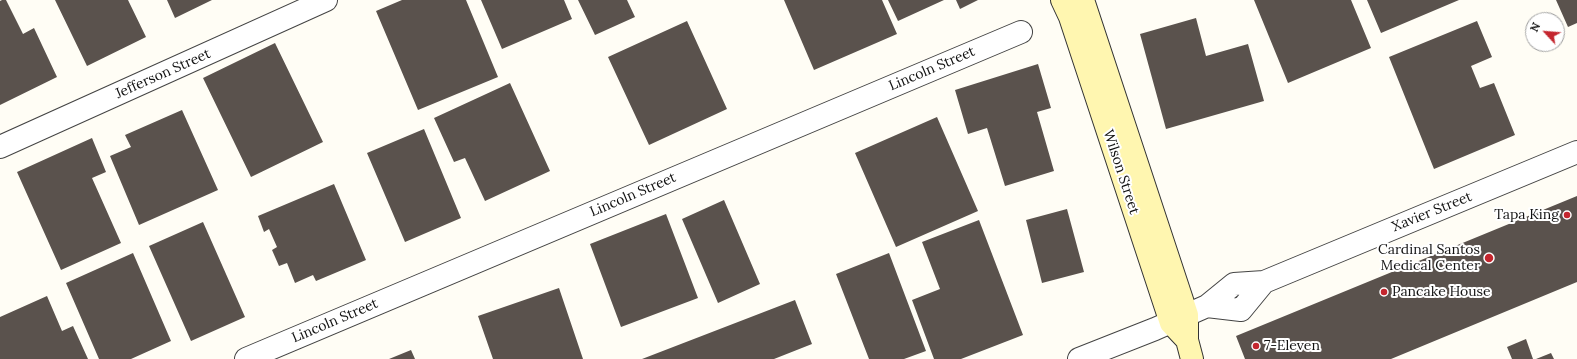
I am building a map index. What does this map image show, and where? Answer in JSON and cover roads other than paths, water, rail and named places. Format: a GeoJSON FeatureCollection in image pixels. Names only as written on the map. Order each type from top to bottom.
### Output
{"type":"FeatureCollection","features":[{"type":"Feature","properties":{"kind":"main road","name":"Wilson Street"},"geometry":{"type":"LineString","coordinates":[[1062,0],[1070,17],[1190,349]]}},
{"type":"Feature","properties":{"kind":"main road","name":"Wilson Street"},"geometry":{"type":"LineString","coordinates":[[1088,2],[1179,319]]}},
{"type":"Feature","properties":{"kind":"street","name":"Jefferson Street"},"geometry":{"type":"LineString","coordinates":[[0,147],[326,0]]}},
{"type":"Feature","properties":{"kind":"street","name":"Lincoln Street"},"geometry":{"type":"LineString","coordinates":[[246,359],[1021,32]]}},
{"type":"Feature","properties":{"kind":"street","name":"Xavier Street"},"geometry":{"type":"LineString","coordinates":[[1079,359],[1179,319],[1207,306],[1241,310],[1264,282],[1577,152]]}},
{"type":"Feature","properties":{"kind":"place","name":"Tapa King"},"geometry":{"type":"Point","coordinates":[1567,215]}},
{"type":"Feature","properties":{"kind":"place","name":"Cardinal Santos Medical Center"},"geometry":{"type":"Point","coordinates":[1489,258]}},
{"type":"Feature","properties":{"kind":"place","name":"Pancake House"},"geometry":{"type":"Point","coordinates":[1384,292]}},
{"type":"Feature","properties":{"kind":"place","name":"7-Eleven"},"geometry":{"type":"Point","coordinates":[1256,346]}}]}
